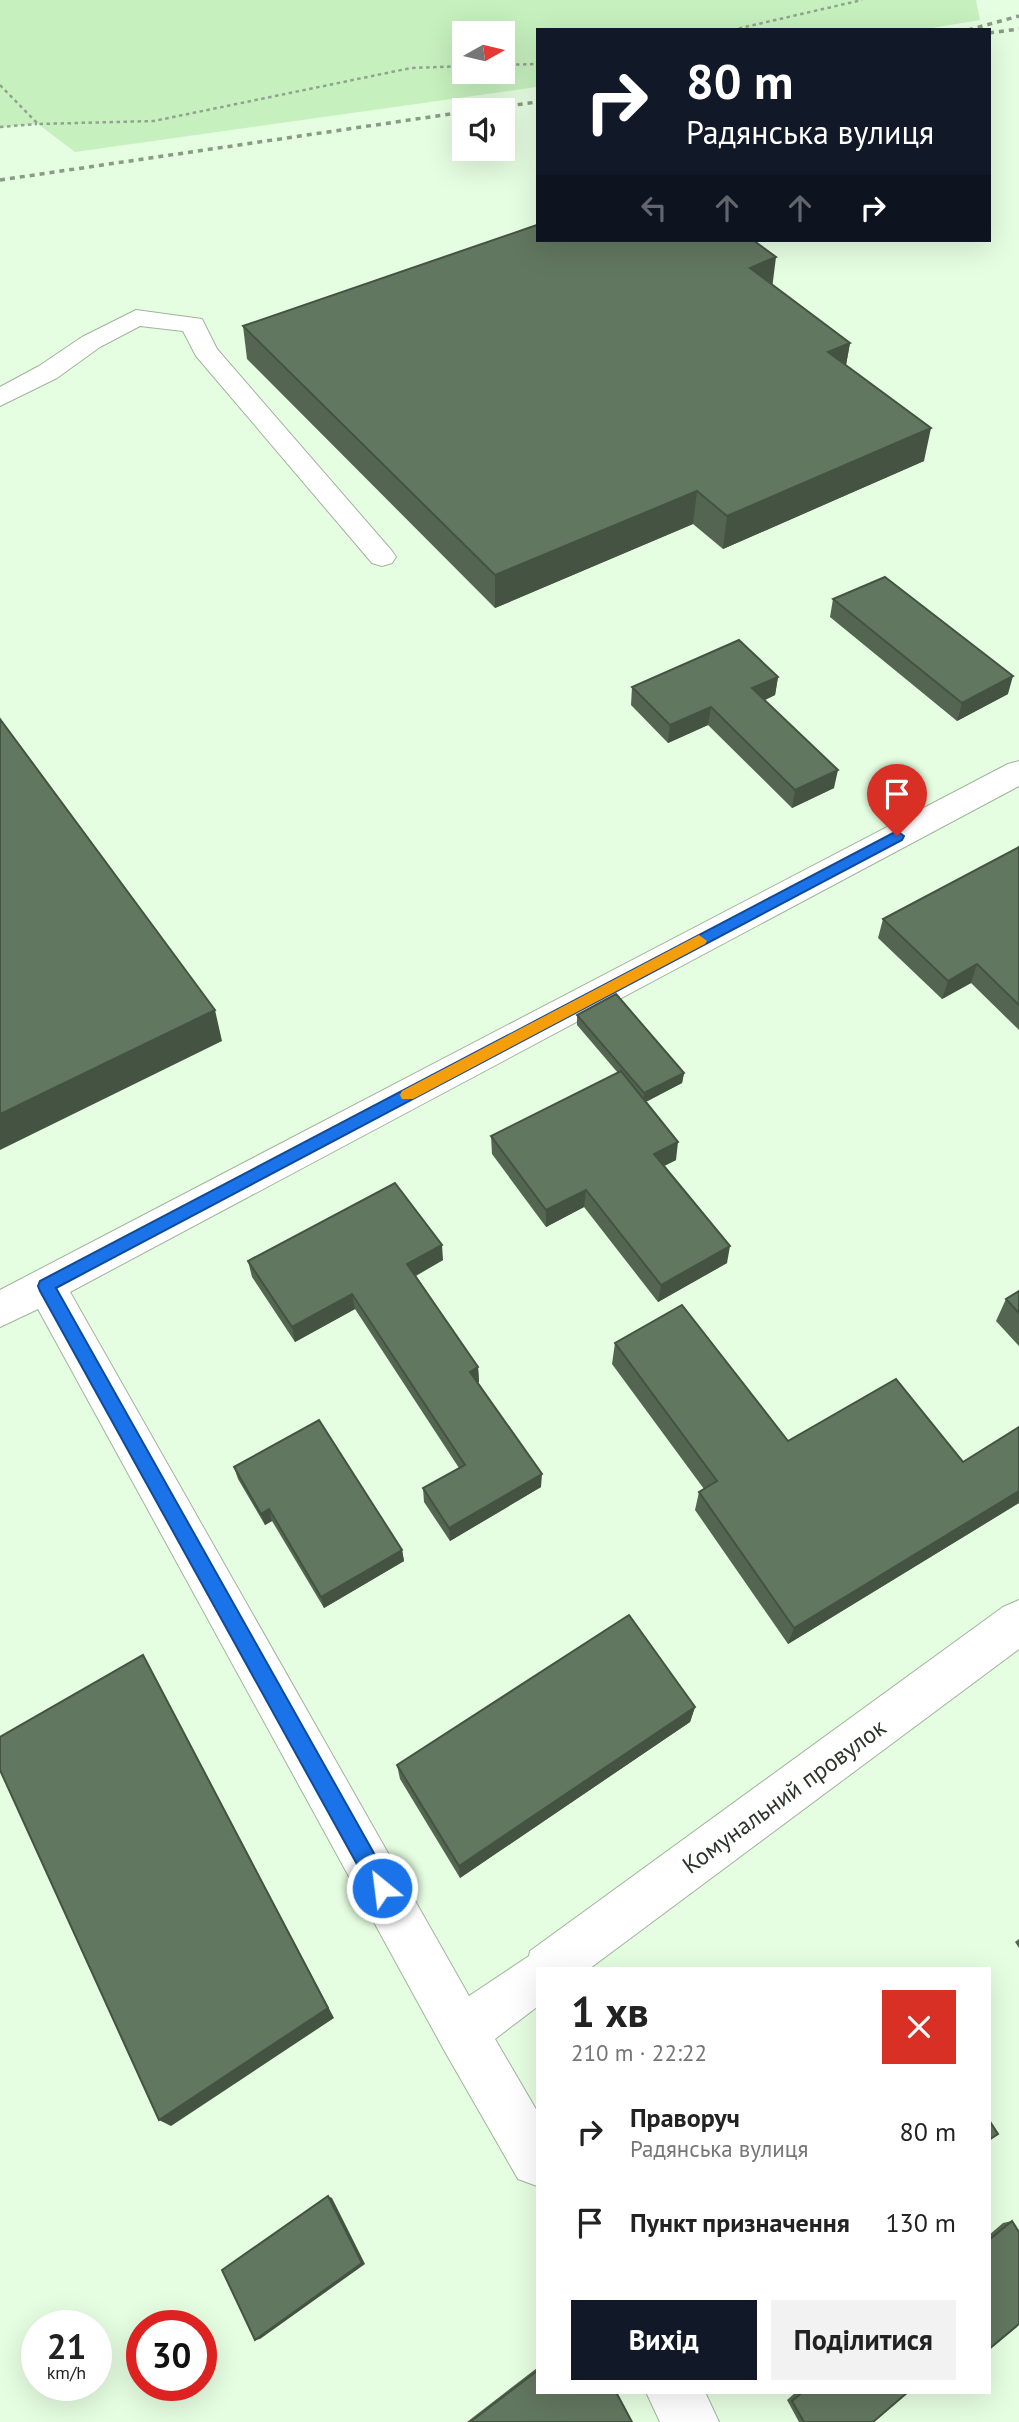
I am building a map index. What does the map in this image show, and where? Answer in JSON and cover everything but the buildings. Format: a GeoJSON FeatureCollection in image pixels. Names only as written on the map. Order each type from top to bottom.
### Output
{"type":"FeatureCollection","features":[{"type":"Feature","properties":{"kind":"street"},"geometry":{"type":"LineString","coordinates":[[0,398],[48,372],[91,342],[136,318],[193,324],[205,351],[382,557]]}},
{"type":"Feature","properties":{"kind":"street"},"geometry":{"type":"LineString","coordinates":[[0,1310],[1019,772]]}},
{"type":"Feature","properties":{"kind":"street"},"geometry":{"type":"LineString","coordinates":[[46,1286],[462,2032],[536,2158]]}},
{"type":"Feature","properties":{"kind":"street","name":"Комунальний провулок"},"geometry":{"type":"LineString","coordinates":[[551,1967],[1019,1622]]}},
{"type":"Feature","properties":{"kind":"street"},"geometry":{"type":"LineString","coordinates":[[462,2032],[536,1978]]}},
{"type":"Feature","properties":{"kind":"street"},"geometry":{"type":"LineString","coordinates":[[675,2394],[691,2422]]}},
{"type":"Feature","properties":{"kind":"path"},"geometry":{"type":"LineString","coordinates":[[741,28],[862,0]]}},
{"type":"Feature","properties":{"kind":"path"},"geometry":{"type":"LineString","coordinates":[[515,65],[536,64]]}},
{"type":"Feature","properties":{"kind":"path"},"geometry":{"type":"LineString","coordinates":[[0,127],[154,121],[411,68],[452,66]]}},
{"type":"Feature","properties":{"kind":"path"},"geometry":{"type":"LineString","coordinates":[[0,85],[38,124]]}},
{"type":"Feature","properties":{"kind":"green space"},"geometry":{"type":"Polygon","coordinates":[[[0,0],[976,0],[980,20],[932,28],[536,28],[536,87],[75,152],[38,124],[0,127],[0,0]]]}},
{"type":"Feature","properties":{"kind":"railway"},"geometry":{"type":"LineString","coordinates":[[975,28],[1019,16]]}},
{"type":"Feature","properties":{"kind":"railway"},"geometry":{"type":"LineString","coordinates":[[991,33],[1019,29]]}},
{"type":"Feature","properties":{"kind":"railway"},"geometry":{"type":"LineString","coordinates":[[515,105],[536,102]]}},
{"type":"Feature","properties":{"kind":"railway"},"geometry":{"type":"LineString","coordinates":[[0,180],[452,114]]}},
{"type":"Feature","properties":{"kind":"slow traffic"},"geometry":{"type":"LineString","coordinates":[[407,1095],[699,941]]}},
{"type":"Feature","properties":{"kind":"route"},"geometry":{"type":"LineString","coordinates":[[382,1888],[46,1286],[897,836]]}}]}
